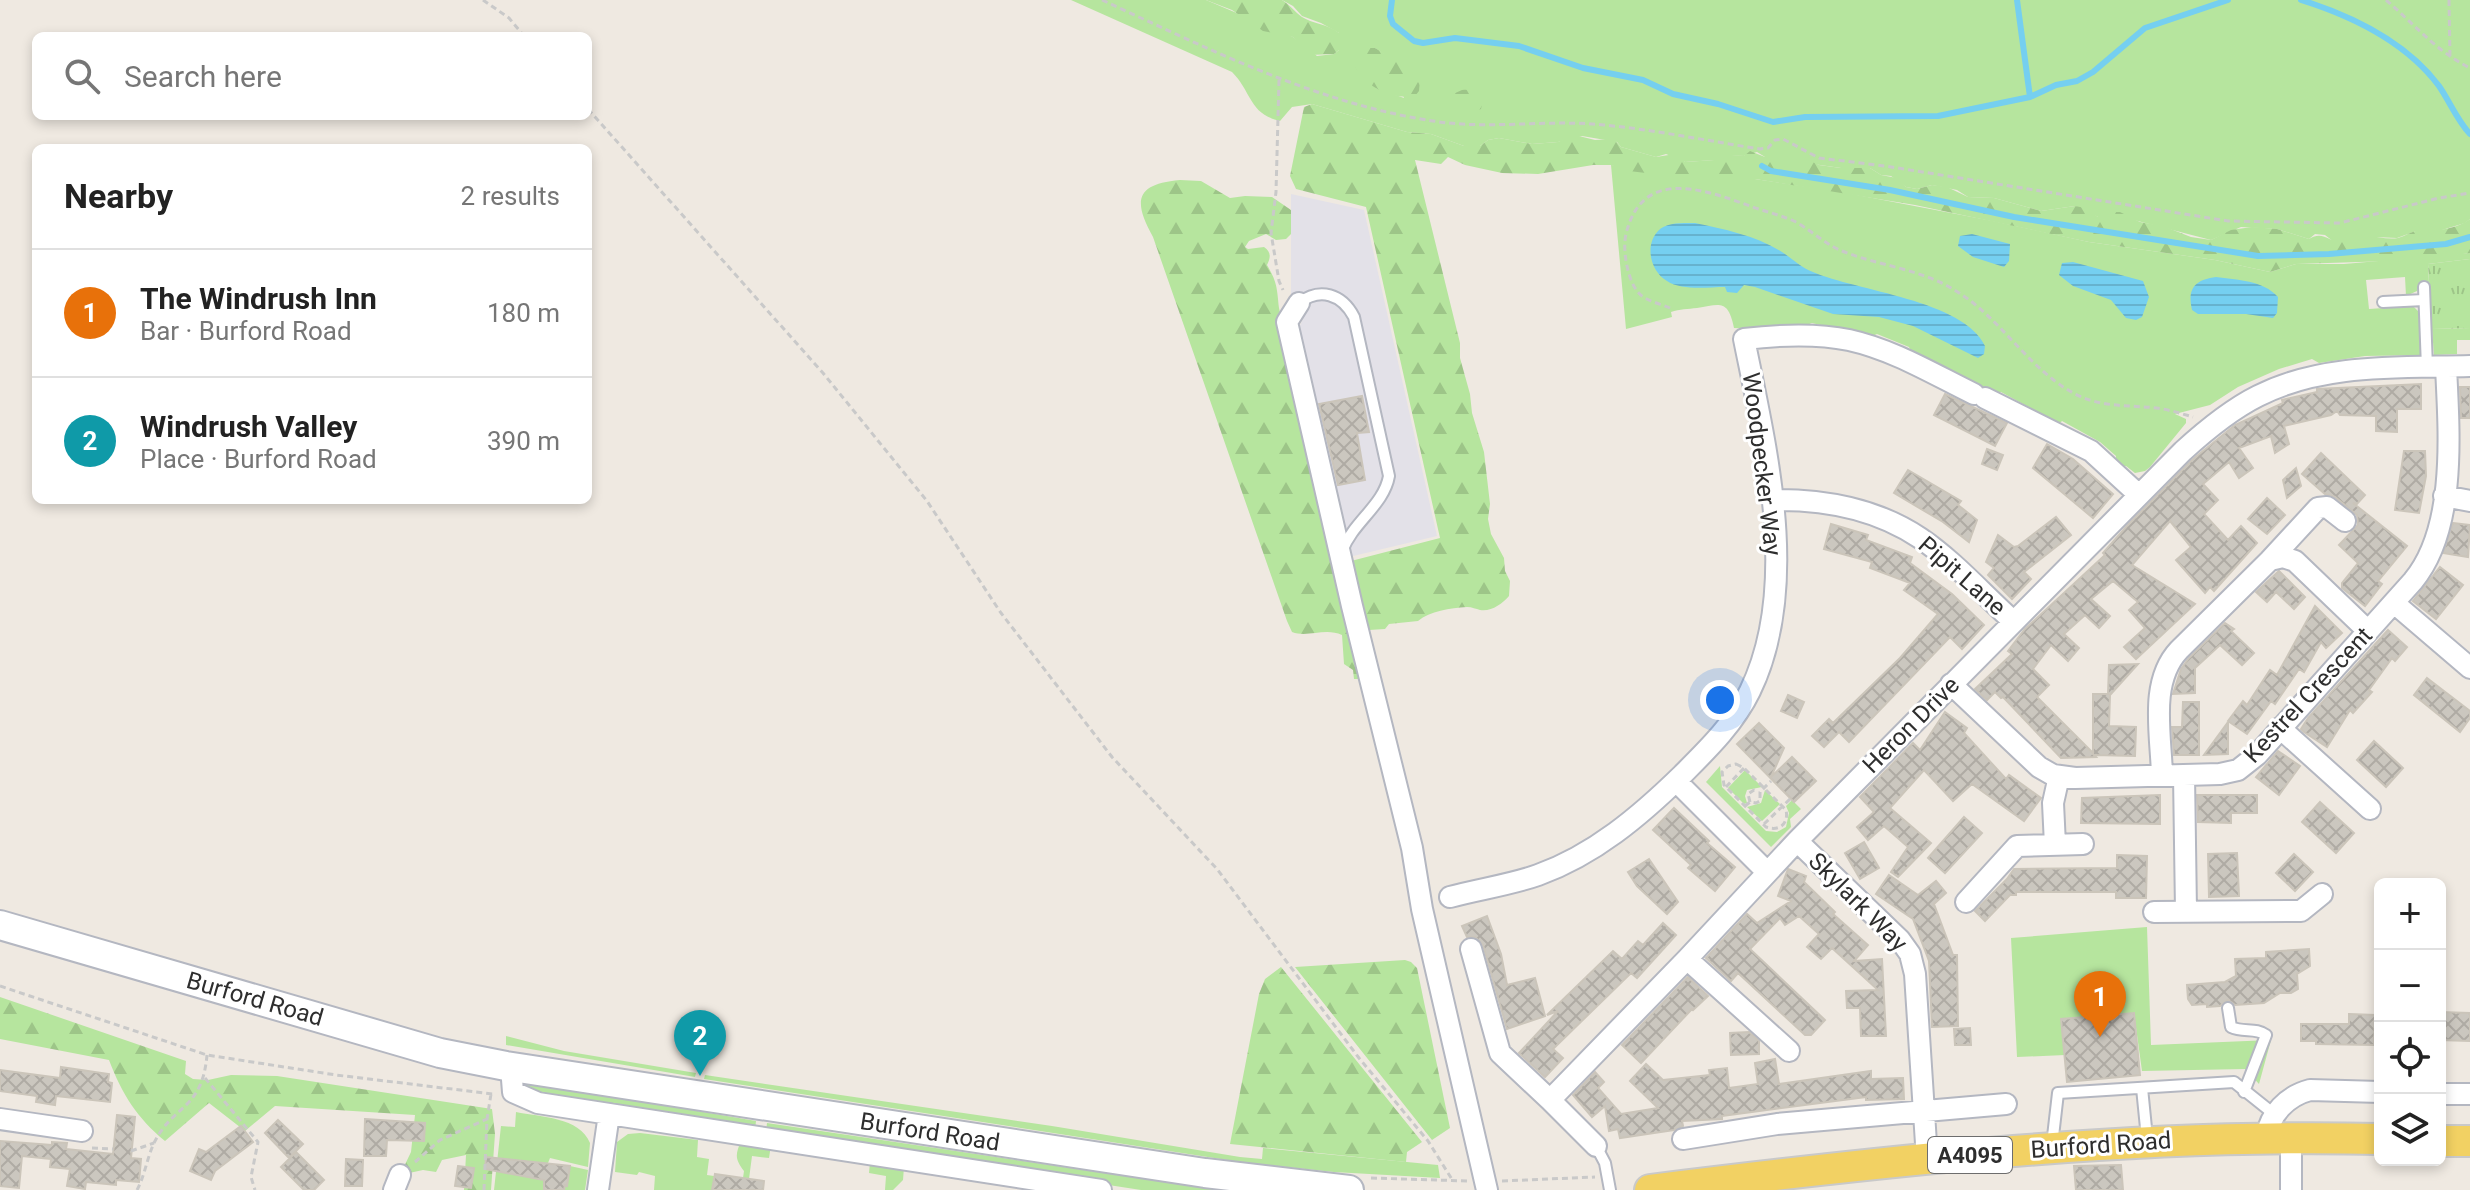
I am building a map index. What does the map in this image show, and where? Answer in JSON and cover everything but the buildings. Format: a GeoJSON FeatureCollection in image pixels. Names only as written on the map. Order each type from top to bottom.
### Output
{"type":"FeatureCollection","features":[{"type":"Feature","properties":{"kind":"main road","name":"Burford Road"},"geometry":{"type":"LineString","coordinates":[[0,925],[440,1053],[512,1079],[1349,1190]]}},
{"type":"Feature","properties":{"kind":"main road","name":"Burford Road"},"geometry":{"type":"LineString","coordinates":[[1650,1190],[1927,1159],[2277,1129],[2374,1138]]}},
{"type":"Feature","properties":{"kind":"main road"},"geometry":{"type":"LineString","coordinates":[[2446,1141],[2470,1141]]}},
{"type":"Feature","properties":{"kind":"street"},"geometry":{"type":"LineString","coordinates":[[1299,303],[1287,322],[1340,555],[1409,834],[1422,909],[1487,1190]]}},
{"type":"Feature","properties":{"kind":"street","name":"Woodpecker Way"},"geometry":{"type":"LineString","coordinates":[[1450,897],[1516,881],[1573,860],[1616,833],[1676,781],[1729,724],[1745,701],[1757,673],[1774,605],[1775,545],[1762,427],[1744,339],[1818,336],[1850,340],[1899,357],[2091,451],[2139,495]]}},
{"type":"Feature","properties":{"kind":"street","name":"Heron Drive"},"geometry":{"type":"LineString","coordinates":[[1550,1100],[1797,841],[2013,621],[2211,426],[2268,391],[2339,372],[2470,366]]}},
{"type":"Feature","properties":{"kind":"street","name":"Kestrel Crescent"},"geometry":{"type":"LineString","coordinates":[[2059,776],[2220,774],[2238,770],[2257,755],[2394,603],[2421,571],[2431,553],[2448,463],[2437,367]]}},
{"type":"Feature","properties":{"kind":"street"},"geometry":{"type":"LineString","coordinates":[[2444,496],[2470,501]]}},
{"type":"Feature","properties":{"kind":"street","name":"Pipit Lane"},"geometry":{"type":"LineString","coordinates":[[1772,500],[1829,503],[1899,525],[1938,552],[2013,621]]}},
{"type":"Feature","properties":{"kind":"street"},"geometry":{"type":"LineString","coordinates":[[2162,775],[2160,688],[2165,666],[2318,508],[2327,507],[2345,521]]}},
{"type":"Feature","properties":{"kind":"street"},"geometry":{"type":"LineString","coordinates":[[2270,560],[2283,557],[2295,561],[2368,631]]}},
{"type":"Feature","properties":{"kind":"street"},"geometry":{"type":"LineString","coordinates":[[2394,603],[2470,668]]}},
{"type":"Feature","properties":{"kind":"street"},"geometry":{"type":"LineString","coordinates":[[1951,684],[2039,767],[2059,776],[2053,803],[2055,845]]}},
{"type":"Feature","properties":{"kind":"street"},"geometry":{"type":"LineString","coordinates":[[2280,728],[2370,809]]}},
{"type":"Feature","properties":{"kind":"street"},"geometry":{"type":"LineString","coordinates":[[2184,775],[2186,911]]}},
{"type":"Feature","properties":{"kind":"street"},"geometry":{"type":"LineString","coordinates":[[1676,781],[1767,872]]}},
{"type":"Feature","properties":{"kind":"street","name":"Skylark Way"},"geometry":{"type":"LineString","coordinates":[[1797,841],[1896,936],[1910,954],[1915,974],[1927,1159]]}},
{"type":"Feature","properties":{"kind":"street"},"geometry":{"type":"LineString","coordinates":[[1966,902],[2017,846],[2083,844]]}},
{"type":"Feature","properties":{"kind":"street"},"geometry":{"type":"LineString","coordinates":[[2154,912],[2301,911],[2322,894]]}},
{"type":"Feature","properties":{"kind":"street"},"geometry":{"type":"LineString","coordinates":[[1471,949],[1500,1053],[1596,1146]]}},
{"type":"Feature","properties":{"kind":"street"},"geometry":{"type":"LineString","coordinates":[[1687,959],[1789,1051]]}},
{"type":"Feature","properties":{"kind":"street","name":"Burford Road"},"geometry":{"type":"LineString","coordinates":[[512,1079],[538,1103],[1101,1190]]}},
{"type":"Feature","properties":{"kind":"street"},"geometry":{"type":"LineString","coordinates":[[2291,1190],[2277,1129],[2292,1098],[2310,1090],[2374,1092]]}},
{"type":"Feature","properties":{"kind":"street"},"geometry":{"type":"LineString","coordinates":[[2446,1094],[2470,1094]]}},
{"type":"Feature","properties":{"kind":"street"},"geometry":{"type":"LineString","coordinates":[[1683,1139],[1777,1124],[2006,1104]]}},
{"type":"Feature","properties":{"kind":"street"},"geometry":{"type":"LineString","coordinates":[[598,1190],[609,1114]]}},
{"type":"Feature","properties":{"kind":"street"},"geometry":{"type":"LineString","coordinates":[[0,1119],[82,1131]]}},
{"type":"Feature","properties":{"kind":"lane"},"geometry":{"type":"LineString","coordinates":[[2424,287],[2437,367]]}},
{"type":"Feature","properties":{"kind":"lane"},"geometry":{"type":"LineString","coordinates":[[1299,303],[1307,297],[1326,294],[1339,298],[1350,308],[1389,476],[1387,490],[1348,535],[1340,555]]}},
{"type":"Feature","properties":{"kind":"lane"},"geometry":{"type":"LineString","coordinates":[[2383,302],[2424,300]]}},
{"type":"Feature","properties":{"kind":"lane"},"geometry":{"type":"LineString","coordinates":[[2228,1008],[2231,1027],[2258,1030],[2266,1035],[2244,1092]]}},
{"type":"Feature","properties":{"kind":"lane"},"geometry":{"type":"LineString","coordinates":[[2052,1147],[2058,1093],[2234,1082],[2277,1129]]}},
{"type":"Feature","properties":{"kind":"lane"},"geometry":{"type":"LineString","coordinates":[[2142,1088],[2147,1141]]}},
{"type":"Feature","properties":{"kind":"lane"},"geometry":{"type":"LineString","coordinates":[[1596,1146],[1605,1163],[1610,1190]]}},
{"type":"Feature","properties":{"kind":"path"},"geometry":{"type":"LineString","coordinates":[[483,0],[509,18],[521,32]]}},
{"type":"Feature","properties":{"kind":"path"},"geometry":{"type":"LineString","coordinates":[[1102,0],[1279,79],[1352,103],[1432,121],[1481,126],[1602,125],[1760,149],[1783,139],[1819,158],[2228,221],[2340,223],[2470,193]]}},
{"type":"Feature","properties":{"kind":"path"},"geometry":{"type":"LineString","coordinates":[[2386,0],[2424,37],[2450,58],[2470,68]]}},
{"type":"Feature","properties":{"kind":"path"},"geometry":{"type":"LineString","coordinates":[[2449,0],[2450,58]]}},
{"type":"Feature","properties":{"kind":"path"},"geometry":{"type":"LineString","coordinates":[[1279,79],[1276,192],[1271,233],[1282,286]]}},
{"type":"Feature","properties":{"kind":"path"},"geometry":{"type":"LineString","coordinates":[[592,113],[823,373],[927,501],[1001,613],[1112,757],[1217,869],[1359,1058],[1428,1141],[1453,1181]]}},
{"type":"Feature","properties":{"kind":"path"},"geometry":{"type":"LineString","coordinates":[[1670,308],[1636,291],[1626,253],[1626,231],[1639,204],[1653,192],[1673,188],[1706,192],[1788,219],[1842,251],[1938,281],[1954,289],[2007,333],[2048,376],[2095,403],[2164,409],[2195,418]]}},
{"type":"Feature","properties":{"kind":"path"},"geometry":{"type":"LineString","coordinates":[[1721,764],[1725,768]]}},
{"type":"Feature","properties":{"kind":"path"},"geometry":{"type":"LineString","coordinates":[[1736,764],[1744,768],[1783,806],[1787,814],[1783,825],[1775,829],[1764,824],[1745,806],[1726,787],[1721,776],[1725,768],[1736,764]]}},
{"type":"Feature","properties":{"kind":"path"},"geometry":{"type":"LineString","coordinates":[[1726,787],[1744,768]]}},
{"type":"Feature","properties":{"kind":"path"},"geometry":{"type":"LineString","coordinates":[[1745,806],[1760,801],[1760,792],[1771,781]]}},
{"type":"Feature","properties":{"kind":"path"},"geometry":{"type":"LineString","coordinates":[[1750,802],[1750,792],[1760,792]]}},
{"type":"Feature","properties":{"kind":"path"},"geometry":{"type":"LineString","coordinates":[[1764,824],[1790,799]]}},
{"type":"Feature","properties":{"kind":"path"},"geometry":{"type":"LineString","coordinates":[[0,986],[207,1055],[491,1094],[512,1079]]}},
{"type":"Feature","properties":{"kind":"path"},"geometry":{"type":"LineString","coordinates":[[137,1190],[154,1143],[171,1121],[191,1104],[205,1078],[207,1055]]}},
{"type":"Feature","properties":{"kind":"path"},"geometry":{"type":"LineString","coordinates":[[205,1078],[258,1142],[251,1177],[255,1190]]}},
{"type":"Feature","properties":{"kind":"path"},"geometry":{"type":"LineString","coordinates":[[484,1190],[491,1094]]}},
{"type":"Feature","properties":{"kind":"path"},"geometry":{"type":"LineString","coordinates":[[397,1183],[440,1140],[487,1119]]}},
{"type":"Feature","properties":{"kind":"path"},"geometry":{"type":"LineString","coordinates":[[131,1151],[154,1143]]}},
{"type":"Feature","properties":{"kind":"shaded area"},"geometry":{"type":"Polygon","coordinates":[[[1291,194],[1364,210],[1437,536],[1349,557],[1353,538],[1342,530],[1298,330],[1307,310],[1291,298],[1291,194]]]}},
{"type":"Feature","properties":{"kind":"green space"},"geometry":{"type":"Polygon","coordinates":[[[1071,0],[1206,0],[1293,37],[1317,56],[1334,54],[1339,50],[1339,33],[1302,16],[1282,0],[2470,0],[2470,219],[2432,233],[2416,231],[2397,238],[2375,237],[2352,242],[2334,242],[2325,235],[2315,234],[2309,239],[2277,229],[2241,227],[2211,240],[2134,220],[2098,217],[2075,206],[2041,211],[1994,198],[1968,197],[1957,190],[1932,185],[1917,189],[1906,187],[1891,176],[1881,175],[1870,168],[1841,168],[1765,157],[1757,152],[1685,162],[1666,154],[1656,157],[1621,147],[1617,142],[1582,136],[1532,144],[1499,138],[1488,140],[1480,146],[1464,146],[1431,134],[1407,132],[1312,104],[1292,107],[1280,121],[1256,108],[1232,72],[1071,0]],[[1375,48],[1376,88],[1404,98],[1391,59],[1375,48]]]}},
{"type":"Feature","properties":{"kind":"green space"},"geometry":{"type":"Polygon","coordinates":[[[1206,0],[1282,0],[1302,17],[1339,33],[1339,50],[1334,54],[1310,55],[1293,37],[1263,31],[1232,10],[1206,0]]]}},
{"type":"Feature","properties":{"kind":"green space"},"geometry":{"type":"Polygon","coordinates":[[[1369,48],[1375,48],[1415,72],[1420,79],[1419,91],[1415,96],[1388,94],[1366,80],[1355,66],[1359,55],[1369,48]]]}},
{"type":"Feature","properties":{"kind":"green space"},"geometry":{"type":"Polygon","coordinates":[[[1462,90],[1479,93],[1481,109],[1471,113],[1454,108],[1453,94],[1462,90]]]}},
{"type":"Feature","properties":{"kind":"green space"},"geometry":{"type":"Polygon","coordinates":[[[1312,104],[1407,132],[1431,134],[1464,146],[1480,146],[1488,140],[1499,138],[1532,144],[1558,142],[1575,135],[1595,140],[1614,139],[1621,147],[1656,157],[1675,154],[1685,162],[1714,160],[1720,154],[1744,156],[1750,151],[1765,157],[1807,159],[1819,165],[1870,168],[1881,175],[1897,178],[1906,187],[1947,187],[1968,197],[1994,198],[2041,211],[2075,206],[2085,208],[2098,217],[2108,212],[2120,212],[2140,222],[2211,240],[2231,230],[2252,227],[2277,229],[2309,239],[2322,236],[2343,242],[2366,236],[2394,238],[2419,230],[2453,227],[2470,219],[2470,253],[2422,260],[2296,264],[2270,272],[2215,260],[2089,242],[1915,205],[1755,179],[1705,180],[1629,171],[1611,165],[1538,174],[1502,173],[1465,165],[1448,157],[1441,164],[1415,160],[1460,343],[1460,358],[1472,413],[1484,452],[1490,504],[1488,519],[1491,534],[1504,558],[1510,581],[1509,596],[1488,610],[1467,607],[1447,609],[1418,621],[1369,630],[1351,561],[1440,538],[1366,207],[1296,189],[1290,176],[1304,107],[1312,104]]]}},
{"type":"Feature","properties":{"kind":"green space"},"geometry":{"type":"Polygon","coordinates":[[[1611,165],[1755,179],[1836,191],[2089,242],[2215,260],[2270,272],[2296,264],[2344,264],[2470,253],[2470,259],[2428,264],[2429,284],[2419,284],[2417,291],[2406,296],[2405,277],[2366,280],[2369,309],[2413,306],[2419,312],[2422,355],[2365,356],[2319,363],[2312,359],[2279,369],[2238,387],[2210,405],[2175,414],[2186,419],[2186,423],[2150,467],[2135,473],[2126,466],[2119,467],[2116,456],[2100,442],[2062,421],[2058,425],[2047,421],[2045,416],[2001,392],[1991,394],[1912,354],[1909,347],[1877,334],[1870,337],[1812,323],[1782,330],[1734,328],[1729,312],[1717,305],[1674,311],[1671,312],[1672,317],[1626,329],[1611,165]]]}},
{"type":"Feature","properties":{"kind":"green space"},"geometry":{"type":"Polygon","coordinates":[[[1180,180],[1201,181],[1230,198],[1272,197],[1291,210],[1291,234],[1286,239],[1276,240],[1266,234],[1249,241],[1245,247],[1264,247],[1269,253],[1267,265],[1276,285],[1360,679],[1354,679],[1353,670],[1344,664],[1342,635],[1292,632],[1287,621],[1142,213],[1142,196],[1146,190],[1180,180]]]}},
{"type":"Feature","properties":{"kind":"green space"},"geometry":{"type":"Polygon","coordinates":[[[2470,259],[2470,328],[2432,329],[2428,264],[2470,259]]]}},
{"type":"Feature","properties":{"kind":"green space"},"geometry":{"type":"Polygon","coordinates":[[[2470,328],[2470,340],[2457,340],[2457,354],[2434,355],[2432,329],[2470,328]]]}},
{"type":"Feature","properties":{"kind":"green space"},"geometry":{"type":"Polygon","coordinates":[[[1720,766],[1722,787],[1766,831],[1777,832],[1786,827],[1789,813],[1786,806],[1792,800],[1801,809],[1790,819],[1791,827],[1771,847],[1706,782],[1720,766]]]}},
{"type":"Feature","properties":{"kind":"green space"},"geometry":{"type":"Polygon","coordinates":[[[1745,770],[1762,787],[1747,790],[1747,803],[1744,804],[1728,788],[1745,770]]]}},
{"type":"Feature","properties":{"kind":"green space"},"geometry":{"type":"Polygon","coordinates":[[[1765,790],[1780,804],[1762,821],[1747,807],[1761,803],[1765,790]]]}},
{"type":"Feature","properties":{"kind":"green space"},"geometry":{"type":"Polygon","coordinates":[[[2147,927],[2151,1045],[2271,1040],[2259,1084],[2245,1069],[2142,1071],[2134,1013],[2062,1019],[2065,1055],[2017,1057],[2011,938],[2147,927]]]}},
{"type":"Feature","properties":{"kind":"green space"},"geometry":{"type":"Polygon","coordinates":[[[1405,960],[1417,968],[1450,1128],[1432,1140],[1295,967],[1405,960]]]}},
{"type":"Feature","properties":{"kind":"green space"},"geometry":{"type":"Polygon","coordinates":[[[1281,967],[1422,1142],[1407,1152],[1406,1162],[1230,1144],[1259,994],[1265,979],[1281,967]]]}},
{"type":"Feature","properties":{"kind":"green space"},"geometry":{"type":"Polygon","coordinates":[[[0,997],[186,1061],[185,1074],[193,1079],[208,1080],[231,1075],[277,1076],[492,1109],[495,1134],[491,1190],[464,1190],[466,1155],[442,1160],[436,1172],[423,1170],[400,1175],[411,1152],[415,1115],[275,1106],[245,1131],[209,1103],[165,1141],[131,1105],[109,1060],[0,1039],[0,997]]]}},
{"type":"Feature","properties":{"kind":"green space"},"geometry":{"type":"Polygon","coordinates":[[[506,1036],[564,1051],[696,1073],[695,1077],[506,1045],[506,1036]]]}},
{"type":"Feature","properties":{"kind":"green space"},"geometry":{"type":"Polygon","coordinates":[[[705,1075],[1240,1157],[1262,1159],[1263,1148],[1438,1165],[1440,1178],[1334,1172],[1240,1162],[704,1079],[705,1075]]]}},
{"type":"Feature","properties":{"kind":"green space"},"geometry":{"type":"Polygon","coordinates":[[[534,1083],[756,1121],[755,1130],[541,1096],[525,1087],[534,1083]]]}},
{"type":"Feature","properties":{"kind":"green space"},"geometry":{"type":"Polygon","coordinates":[[[516,1112],[558,1120],[578,1128],[590,1143],[588,1167],[550,1158],[544,1173],[544,1190],[494,1190],[501,1126],[515,1127],[516,1112]]]}},
{"type":"Feature","properties":{"kind":"green space"},"geometry":{"type":"Polygon","coordinates":[[[767,1123],[1219,1190],[1141,1190],[766,1132],[767,1123]]]}},
{"type":"Feature","properties":{"kind":"green space"},"geometry":{"type":"Polygon","coordinates":[[[628,1134],[698,1140],[697,1157],[709,1159],[707,1175],[714,1176],[712,1190],[654,1190],[655,1176],[615,1172],[617,1142],[628,1134]]]}},
{"type":"Feature","properties":{"kind":"green space"},"geometry":{"type":"Polygon","coordinates":[[[741,1141],[771,1145],[769,1158],[752,1156],[749,1179],[743,1178],[744,1171],[738,1160],[741,1141]]]}},
{"type":"Feature","properties":{"kind":"green space"},"geometry":{"type":"Polygon","coordinates":[[[870,1162],[904,1167],[903,1180],[893,1190],[885,1190],[886,1176],[869,1173],[870,1162]]]}},
{"type":"Feature","properties":{"kind":"green space"},"geometry":{"type":"Polygon","coordinates":[[[570,1166],[588,1170],[585,1190],[564,1190],[570,1166]]]}},
{"type":"Feature","properties":{"kind":"water"},"geometry":{"type":"Polygon","coordinates":[[[1695,223],[1762,242],[1808,270],[1832,279],[1933,307],[1973,330],[1985,346],[1984,354],[1978,358],[1913,326],[1879,317],[1833,314],[1755,287],[1744,285],[1737,293],[1727,292],[1725,287],[1695,288],[1673,284],[1661,277],[1653,265],[1651,244],[1658,231],[1665,226],[1695,223]]]}},
{"type":"Feature","properties":{"kind":"water"},"geometry":{"type":"Polygon","coordinates":[[[1972,234],[2010,244],[2009,261],[2004,267],[1973,257],[1958,246],[1960,236],[1972,234]]]}},
{"type":"Feature","properties":{"kind":"water"},"geometry":{"type":"Polygon","coordinates":[[[2073,262],[2143,281],[2149,297],[2142,317],[2136,320],[2126,318],[2111,300],[2073,286],[2059,275],[2062,263],[2073,262]]]}},
{"type":"Feature","properties":{"kind":"water"},"geometry":{"type":"Polygon","coordinates":[[[2216,277],[2249,282],[2272,291],[2278,297],[2277,313],[2273,318],[2246,314],[2198,314],[2192,310],[2194,286],[2216,277]]]}},
{"type":"Feature","properties":{"kind":"waterway"},"geometry":{"type":"LineString","coordinates":[[1392,0],[1390,16],[1393,24],[1414,41],[1423,43],[1455,38],[1519,46],[1583,68],[1643,80],[1673,94],[1718,104],[1773,122],[1805,117],[1938,116],[2030,97]]}},
{"type":"Feature","properties":{"kind":"waterway"},"geometry":{"type":"LineString","coordinates":[[2017,0],[2030,97],[2056,85],[2077,81],[2093,72],[2145,28],[2228,0]]}},
{"type":"Feature","properties":{"kind":"waterway"},"geometry":{"type":"LineString","coordinates":[[2301,0],[2377,32],[2411,56],[2439,86],[2470,134]]}},
{"type":"Feature","properties":{"kind":"waterway"},"geometry":{"type":"LineString","coordinates":[[1762,166],[1771,171],[1890,190],[2014,217],[2258,256],[2329,254],[2446,244],[2470,237]]}},
{"type":"Feature","properties":{"kind":"place","name":"The Windrush Inn"},"geometry":{"type":"Point","coordinates":[2100,1037]}},
{"type":"Feature","properties":{"kind":"place","name":"Windrush Valley"},"geometry":{"type":"Point","coordinates":[700,1076]}}]}
